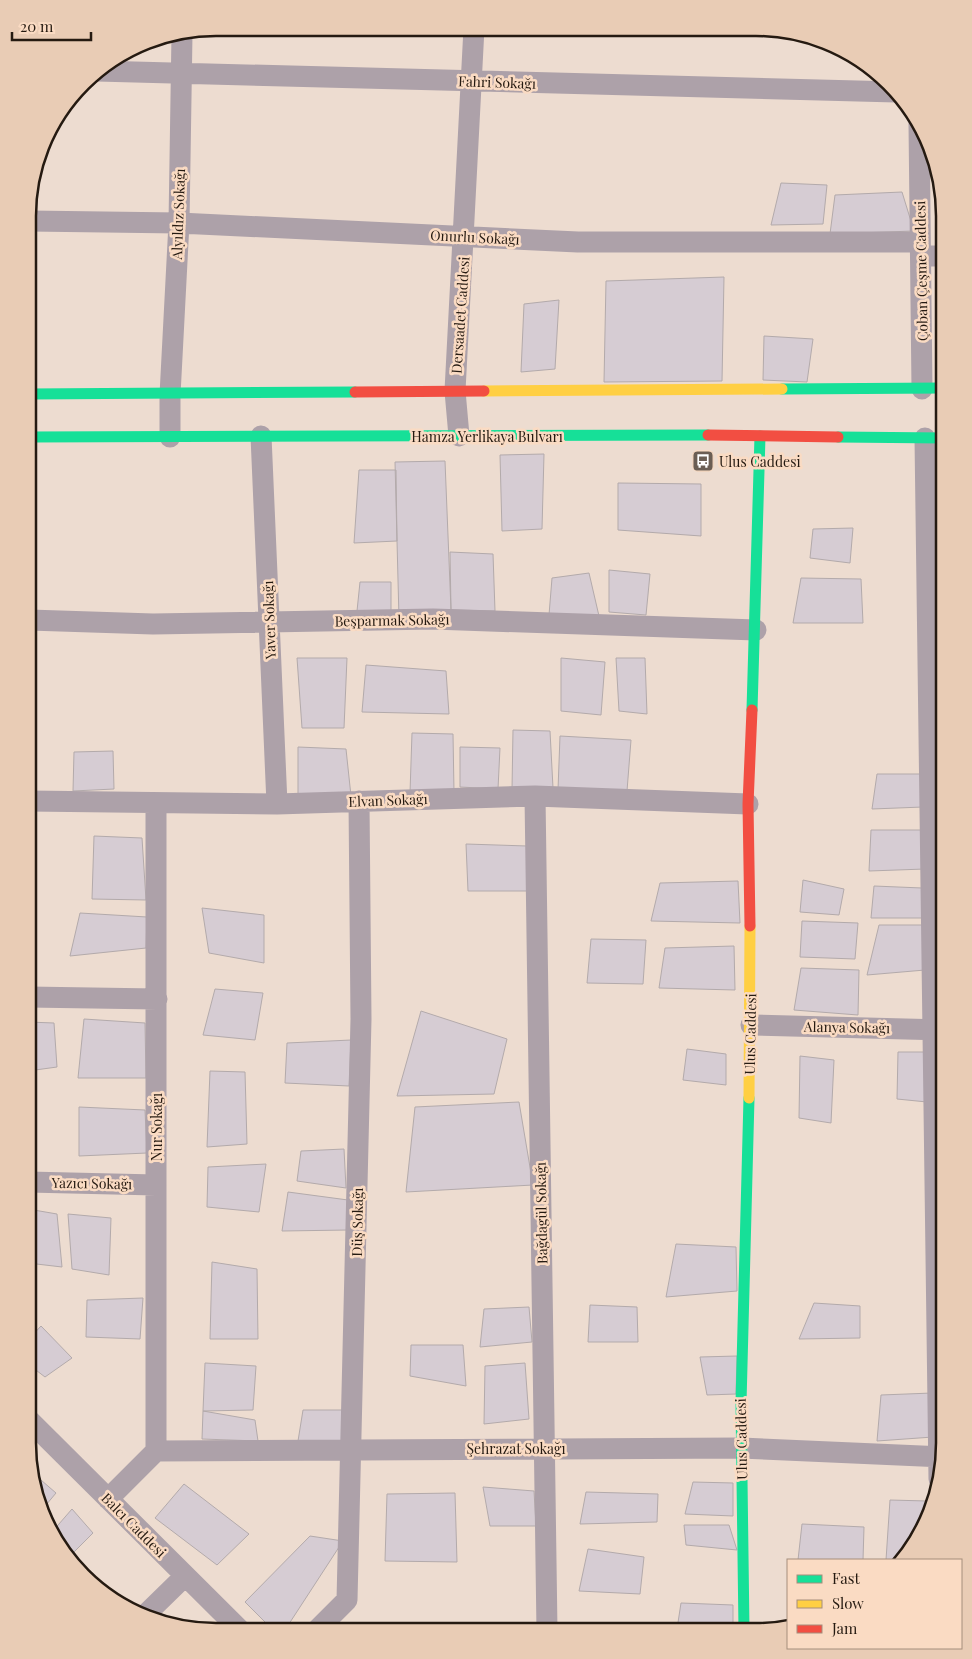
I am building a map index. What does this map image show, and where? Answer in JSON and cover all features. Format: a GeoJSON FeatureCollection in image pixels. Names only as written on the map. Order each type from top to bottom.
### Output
{"type":"FeatureCollection","features":[{"type":"Feature","properties":{"kind":"main road"},"geometry":{"type":"LineString","coordinates":[[36,394],[170,395],[936,388]]}},
{"type":"Feature","properties":{"kind":"main road","name":"Hamza Yerlikaya Bulvarı"},"geometry":{"type":"LineString","coordinates":[[36,437],[760,436],[935,438]]}},
{"type":"Feature","properties":{"kind":"main road","name":"Ulus Caddesi"},"geometry":{"type":"LineString","coordinates":[[744,1623],[741,1448],[751,1025],[748,804],[756,630],[760,436]]}},
{"type":"Feature","properties":{"kind":"street","name":"Dersaadet Caddesi"},"geometry":{"type":"LineString","coordinates":[[459,436],[455,391],[474,36]]}},
{"type":"Feature","properties":{"kind":"street","name":"Alyıldız Sokağı"},"geometry":{"type":"LineString","coordinates":[[170,437],[170,395],[179,223],[182,40]]}},
{"type":"Feature","properties":{"kind":"street","name":"Fahri Sokağı"},"geometry":{"type":"LineString","coordinates":[[110,71],[885,92]]}},
{"type":"Feature","properties":{"kind":"street","name":"Çoban Çeşme Caddesi"},"geometry":{"type":"LineString","coordinates":[[918,140],[922,388]]}},
{"type":"Feature","properties":{"kind":"street","name":"Onurlu Sokağı"},"geometry":{"type":"LineString","coordinates":[[36,221],[179,223],[578,242],[921,249],[936,254]]}},
{"type":"Feature","properties":{"kind":"street","name":"Yaver Sokağı"},"geometry":{"type":"LineString","coordinates":[[261,436],[277,804]]}},
{"type":"Feature","properties":{"kind":"street"},"geometry":{"type":"LineString","coordinates":[[935,438],[936,635]]}},
{"type":"Feature","properties":{"kind":"street","name":"Beşparmak Sokağı"},"geometry":{"type":"LineString","coordinates":[[36,620],[153,624],[433,618],[756,630]]}},
{"type":"Feature","properties":{"kind":"street","name":"Elvan Sokağı"},"geometry":{"type":"LineString","coordinates":[[36,801],[277,804],[535,796],[748,804]]}},
{"type":"Feature","properties":{"kind":"street","name":"Bağdagül Sokağı"},"geometry":{"type":"LineString","coordinates":[[535,796],[547,1623]]}},
{"type":"Feature","properties":{"kind":"street","name":"Düş Sokağı"},"geometry":{"type":"LineString","coordinates":[[324,1623],[347,1600],[361,1019],[358,801]]}},
{"type":"Feature","properties":{"kind":"street","name":"Nur Sokağı"},"geometry":{"type":"LineString","coordinates":[[156,802],[156,1450]]}},
{"type":"Feature","properties":{"kind":"street"},"geometry":{"type":"LineString","coordinates":[[36,997],[156,999]]}},
{"type":"Feature","properties":{"kind":"street","name":"Alanya Sokağı"},"geometry":{"type":"LineString","coordinates":[[751,1025],[936,1030]]}},
{"type":"Feature","properties":{"kind":"street","name":"Yazıcı Sokağı"},"geometry":{"type":"LineString","coordinates":[[36,1182],[156,1185]]}},
{"type":"Feature","properties":{"kind":"street","name":"Balcı Caddesi"},"geometry":{"type":"LineString","coordinates":[[36,1427],[233,1623]]}},
{"type":"Feature","properties":{"kind":"street","name":"Şehrazat Sokağı"},"geometry":{"type":"LineString","coordinates":[[156,1450],[544,1447],[741,1448],[935,1457]]}},
{"type":"Feature","properties":{"kind":"street"},"geometry":{"type":"LineString","coordinates":[[108,1499],[156,1450]]}},
{"type":"Feature","properties":{"kind":"street"},"geometry":{"type":"LineString","coordinates":[[150,1610],[186,1576]]}},
{"type":"Feature","properties":{"kind":"building"},"geometry":{"type":"Polygon","coordinates":[[[781,183],[827,185],[823,224],[771,225],[781,183]]]}},
{"type":"Feature","properties":{"kind":"building"},"geometry":{"type":"Polygon","coordinates":[[[902,192],[914,231],[830,234],[835,195],[902,192]]]}},
{"type":"Feature","properties":{"kind":"building"},"geometry":{"type":"Polygon","coordinates":[[[724,277],[722,381],[604,382],[606,281],[724,277]]]}},
{"type":"Feature","properties":{"kind":"building"},"geometry":{"type":"Polygon","coordinates":[[[559,300],[555,369],[521,372],[524,304],[559,300]]]}},
{"type":"Feature","properties":{"kind":"building"},"geometry":{"type":"Polygon","coordinates":[[[764,336],[813,339],[807,382],[763,380],[764,336]]]}},
{"type":"Feature","properties":{"kind":"building"},"geometry":{"type":"Polygon","coordinates":[[[544,454],[542,529],[502,531],[500,455],[544,454]]]}},
{"type":"Feature","properties":{"kind":"building"},"geometry":{"type":"Polygon","coordinates":[[[445,461],[451,610],[399,619],[395,462],[445,461]]]}},
{"type":"Feature","properties":{"kind":"building"},"geometry":{"type":"Polygon","coordinates":[[[359,470],[396,470],[397,541],[354,543],[359,470]]]}},
{"type":"Feature","properties":{"kind":"building"},"geometry":{"type":"Polygon","coordinates":[[[618,483],[701,484],[701,536],[618,530],[618,483]]]}},
{"type":"Feature","properties":{"kind":"building"},"geometry":{"type":"Polygon","coordinates":[[[853,528],[850,563],[810,558],[813,529],[853,528]]]}},
{"type":"Feature","properties":{"kind":"building"},"geometry":{"type":"Polygon","coordinates":[[[450,552],[493,554],[495,611],[451,610],[450,552]]]}},
{"type":"Feature","properties":{"kind":"building"},"geometry":{"type":"Polygon","coordinates":[[[609,570],[650,574],[646,615],[609,612],[609,570]]]}},
{"type":"Feature","properties":{"kind":"building"},"geometry":{"type":"Polygon","coordinates":[[[589,573],[599,616],[549,615],[552,578],[589,573]]]}},
{"type":"Feature","properties":{"kind":"building"},"geometry":{"type":"Polygon","coordinates":[[[801,578],[861,579],[863,623],[793,623],[801,578]]]}},
{"type":"Feature","properties":{"kind":"building"},"geometry":{"type":"Polygon","coordinates":[[[360,582],[391,582],[391,611],[357,611],[360,582]]]}},
{"type":"Feature","properties":{"kind":"building"},"geometry":{"type":"Polygon","coordinates":[[[297,658],[347,658],[344,728],[302,728],[297,658]]]}},
{"type":"Feature","properties":{"kind":"building"},"geometry":{"type":"Polygon","coordinates":[[[561,658],[605,662],[601,715],[561,711],[561,658]]]}},
{"type":"Feature","properties":{"kind":"building"},"geometry":{"type":"Polygon","coordinates":[[[616,658],[645,658],[647,714],[619,711],[616,658]]]}},
{"type":"Feature","properties":{"kind":"building"},"geometry":{"type":"Polygon","coordinates":[[[366,665],[446,671],[449,714],[362,712],[366,665]]]}},
{"type":"Feature","properties":{"kind":"building"},"geometry":{"type":"Polygon","coordinates":[[[513,730],[550,731],[553,788],[512,790],[513,730]]]}},
{"type":"Feature","properties":{"kind":"building"},"geometry":{"type":"Polygon","coordinates":[[[412,733],[453,734],[454,792],[410,793],[412,733]]]}},
{"type":"Feature","properties":{"kind":"building"},"geometry":{"type":"Polygon","coordinates":[[[560,736],[631,740],[627,791],[558,790],[560,736]]]}},
{"type":"Feature","properties":{"kind":"building"},"geometry":{"type":"Polygon","coordinates":[[[298,747],[346,749],[351,796],[298,794],[298,747]]]}},
{"type":"Feature","properties":{"kind":"building"},"geometry":{"type":"Polygon","coordinates":[[[460,747],[500,748],[498,789],[460,787],[460,747]]]}},
{"type":"Feature","properties":{"kind":"building"},"geometry":{"type":"Polygon","coordinates":[[[113,751],[114,789],[73,791],[74,752],[113,751]]]}},
{"type":"Feature","properties":{"kind":"building"},"geometry":{"type":"Polygon","coordinates":[[[877,774],[922,774],[923,807],[872,809],[877,774]]]}},
{"type":"Feature","properties":{"kind":"building"},"geometry":{"type":"Polygon","coordinates":[[[871,830],[923,830],[925,869],[869,871],[871,830]]]}},
{"type":"Feature","properties":{"kind":"building"},"geometry":{"type":"Polygon","coordinates":[[[94,836],[142,838],[146,900],[92,899],[94,836]]]}},
{"type":"Feature","properties":{"kind":"building"},"geometry":{"type":"Polygon","coordinates":[[[466,844],[527,846],[529,891],[468,891],[466,844]]]}},
{"type":"Feature","properties":{"kind":"building"},"geometry":{"type":"Polygon","coordinates":[[[803,880],[844,889],[839,915],[800,912],[803,880]]]}},
{"type":"Feature","properties":{"kind":"building"},"geometry":{"type":"Polygon","coordinates":[[[738,881],[740,923],[651,921],[660,883],[738,881]]]}},
{"type":"Feature","properties":{"kind":"building"},"geometry":{"type":"Polygon","coordinates":[[[874,886],[922,888],[924,918],[871,918],[874,886]]]}},
{"type":"Feature","properties":{"kind":"building"},"geometry":{"type":"Polygon","coordinates":[[[202,908],[264,915],[264,963],[209,953],[202,908]]]}},
{"type":"Feature","properties":{"kind":"building"},"geometry":{"type":"Polygon","coordinates":[[[80,913],[147,917],[146,948],[70,956],[80,913]]]}},
{"type":"Feature","properties":{"kind":"building"},"geometry":{"type":"Polygon","coordinates":[[[802,921],[858,923],[855,959],[800,957],[802,921]]]}},
{"type":"Feature","properties":{"kind":"building"},"geometry":{"type":"Polygon","coordinates":[[[879,925],[923,925],[925,970],[867,975],[879,925]]]}},
{"type":"Feature","properties":{"kind":"building"},"geometry":{"type":"Polygon","coordinates":[[[591,939],[646,940],[643,984],[587,983],[591,939]]]}},
{"type":"Feature","properties":{"kind":"building"},"geometry":{"type":"Polygon","coordinates":[[[734,946],[735,990],[659,988],[665,948],[734,946]]]}},
{"type":"Feature","properties":{"kind":"building"},"geometry":{"type":"Polygon","coordinates":[[[801,968],[859,970],[858,1015],[794,1010],[801,968]]]}},
{"type":"Feature","properties":{"kind":"building"},"geometry":{"type":"Polygon","coordinates":[[[215,989],[263,993],[255,1040],[203,1035],[215,989]]]}},
{"type":"Feature","properties":{"kind":"building"},"geometry":{"type":"Polygon","coordinates":[[[421,1011],[507,1039],[494,1094],[397,1096],[421,1011]]]}},
{"type":"Feature","properties":{"kind":"building"},"geometry":{"type":"Polygon","coordinates":[[[84,1019],[145,1023],[146,1078],[78,1078],[84,1019]]]}},
{"type":"Feature","properties":{"kind":"building"},"geometry":{"type":"Polygon","coordinates":[[[36,1022],[54,1023],[57,1067],[36,1070],[36,1022]]]}},
{"type":"Feature","properties":{"kind":"building"},"geometry":{"type":"Polygon","coordinates":[[[351,1040],[349,1086],[285,1083],[287,1043],[351,1040]]]}},
{"type":"Feature","properties":{"kind":"building"},"geometry":{"type":"Polygon","coordinates":[[[687,1049],[726,1054],[726,1085],[683,1080],[687,1049]]]}},
{"type":"Feature","properties":{"kind":"building"},"geometry":{"type":"Polygon","coordinates":[[[898,1052],[933,1052],[927,1102],[897,1099],[898,1052]]]}},
{"type":"Feature","properties":{"kind":"building"},"geometry":{"type":"Polygon","coordinates":[[[800,1056],[834,1060],[831,1123],[799,1118],[800,1056]]]}},
{"type":"Feature","properties":{"kind":"building"},"geometry":{"type":"Polygon","coordinates":[[[210,1071],[245,1072],[247,1144],[207,1147],[210,1071]]]}},
{"type":"Feature","properties":{"kind":"building"},"geometry":{"type":"Polygon","coordinates":[[[519,1102],[533,1185],[406,1192],[415,1107],[519,1102]]]}},
{"type":"Feature","properties":{"kind":"building"},"geometry":{"type":"Polygon","coordinates":[[[79,1107],[145,1110],[147,1153],[79,1156],[79,1107]]]}},
{"type":"Feature","properties":{"kind":"building"},"geometry":{"type":"Polygon","coordinates":[[[344,1149],[346,1188],[297,1181],[301,1151],[344,1149]]]}},
{"type":"Feature","properties":{"kind":"building"},"geometry":{"type":"Polygon","coordinates":[[[266,1164],[259,1212],[207,1207],[208,1167],[266,1164]]]}},
{"type":"Feature","properties":{"kind":"building"},"geometry":{"type":"Polygon","coordinates":[[[288,1192],[348,1200],[348,1230],[282,1231],[288,1192]]]}},
{"type":"Feature","properties":{"kind":"building"},"geometry":{"type":"Polygon","coordinates":[[[36,1210],[57,1214],[62,1267],[36,1264],[36,1210]]]}},
{"type":"Feature","properties":{"kind":"building"},"geometry":{"type":"Polygon","coordinates":[[[68,1214],[111,1218],[109,1275],[72,1269],[68,1214]]]}},
{"type":"Feature","properties":{"kind":"building"},"geometry":{"type":"Polygon","coordinates":[[[676,1244],[736,1247],[737,1291],[666,1297],[676,1244]]]}},
{"type":"Feature","properties":{"kind":"building"},"geometry":{"type":"Polygon","coordinates":[[[212,1262],[257,1269],[258,1339],[210,1339],[212,1262]]]}},
{"type":"Feature","properties":{"kind":"building"},"geometry":{"type":"Polygon","coordinates":[[[143,1298],[140,1339],[86,1337],[87,1300],[143,1298]]]}},
{"type":"Feature","properties":{"kind":"building"},"geometry":{"type":"Polygon","coordinates":[[[814,1303],[860,1306],[860,1338],[799,1339],[814,1303]]]}},
{"type":"Feature","properties":{"kind":"building"},"geometry":{"type":"Polygon","coordinates":[[[590,1305],[637,1307],[638,1342],[588,1342],[590,1305]]]}},
{"type":"Feature","properties":{"kind":"building"},"geometry":{"type":"Polygon","coordinates":[[[529,1307],[532,1342],[480,1347],[484,1309],[529,1307]]]}},
{"type":"Feature","properties":{"kind":"building"},"geometry":{"type":"Polygon","coordinates":[[[41,1326],[72,1358],[45,1377],[36,1370],[36,1331],[41,1326]]]}},
{"type":"Feature","properties":{"kind":"building"},"geometry":{"type":"Polygon","coordinates":[[[411,1345],[463,1345],[466,1386],[410,1376],[411,1345]]]}},
{"type":"Feature","properties":{"kind":"building"},"geometry":{"type":"Polygon","coordinates":[[[737,1356],[736,1394],[707,1395],[700,1357],[737,1356]]]}},
{"type":"Feature","properties":{"kind":"building"},"geometry":{"type":"Polygon","coordinates":[[[205,1363],[256,1366],[253,1410],[203,1411],[205,1363]]]}},
{"type":"Feature","properties":{"kind":"building"},"geometry":{"type":"Polygon","coordinates":[[[525,1363],[529,1419],[484,1424],[485,1366],[525,1363]]]}},
{"type":"Feature","properties":{"kind":"building"},"geometry":{"type":"Polygon","coordinates":[[[932,1393],[933,1437],[877,1441],[881,1395],[932,1393]]]}},
{"type":"Feature","properties":{"kind":"building"},"geometry":{"type":"Polygon","coordinates":[[[303,1410],[342,1410],[342,1441],[298,1441],[303,1410]]]}},
{"type":"Feature","properties":{"kind":"building"},"geometry":{"type":"Polygon","coordinates":[[[203,1411],[255,1420],[258,1441],[202,1439],[203,1411]]]}},
{"type":"Feature","properties":{"kind":"building"},"geometry":{"type":"Polygon","coordinates":[[[40,1479],[56,1493],[47,1504],[40,1479]]]}},
{"type":"Feature","properties":{"kind":"building"},"geometry":{"type":"Polygon","coordinates":[[[693,1482],[733,1483],[733,1516],[685,1514],[693,1482]]]}},
{"type":"Feature","properties":{"kind":"building"},"geometry":{"type":"Polygon","coordinates":[[[184,1484],[249,1534],[217,1565],[155,1518],[184,1484]]]}},
{"type":"Feature","properties":{"kind":"building"},"geometry":{"type":"Polygon","coordinates":[[[483,1487],[534,1491],[536,1526],[490,1526],[483,1487]]]}},
{"type":"Feature","properties":{"kind":"building"},"geometry":{"type":"Polygon","coordinates":[[[586,1492],[658,1494],[657,1522],[580,1524],[586,1492]]]}},
{"type":"Feature","properties":{"kind":"building"},"geometry":{"type":"Polygon","coordinates":[[[455,1493],[457,1562],[385,1561],[387,1494],[455,1493]]]}},
{"type":"Feature","properties":{"kind":"building"},"geometry":{"type":"Polygon","coordinates":[[[890,1500],[926,1501],[912,1533],[899,1552],[893,1559],[886,1559],[890,1500]]]}},
{"type":"Feature","properties":{"kind":"building"},"geometry":{"type":"Polygon","coordinates":[[[72,1509],[93,1533],[73,1553],[57,1526],[72,1509]]]}},
{"type":"Feature","properties":{"kind":"building"},"geometry":{"type":"Polygon","coordinates":[[[802,1524],[864,1527],[863,1559],[798,1559],[802,1524]]]}},
{"type":"Feature","properties":{"kind":"building"},"geometry":{"type":"Polygon","coordinates":[[[684,1525],[729,1525],[737,1550],[686,1545],[684,1525]]]}},
{"type":"Feature","properties":{"kind":"building"},"geometry":{"type":"Polygon","coordinates":[[[310,1536],[343,1541],[290,1623],[266,1623],[245,1602],[310,1536]]]}},
{"type":"Feature","properties":{"kind":"building"},"geometry":{"type":"Polygon","coordinates":[[[588,1549],[644,1557],[640,1594],[579,1591],[588,1549]]]}},
{"type":"Feature","properties":{"kind":"building"},"geometry":{"type":"Polygon","coordinates":[[[681,1603],[733,1605],[733,1623],[678,1623],[681,1603]]]}},
{"type":"Feature","properties":{"kind":"traffic: fast"},"geometry":{"type":"LineString","coordinates":[[782,389],[936,388]]}},
{"type":"Feature","properties":{"kind":"traffic: fast"},"geometry":{"type":"LineString","coordinates":[[36,394],[355,392]]}},
{"type":"Feature","properties":{"kind":"traffic: fast"},"geometry":{"type":"LineString","coordinates":[[36,437],[708,435]]}},
{"type":"Feature","properties":{"kind":"traffic: fast"},"geometry":{"type":"LineString","coordinates":[[752,710],[760,436]]}},
{"type":"Feature","properties":{"kind":"traffic: fast"},"geometry":{"type":"LineString","coordinates":[[838,437],[936,438]]}},
{"type":"Feature","properties":{"kind":"traffic: fast"},"geometry":{"type":"LineString","coordinates":[[744,1623],[741,1403],[749,1098]]}},
{"type":"Feature","properties":{"kind":"traffic: slow"},"geometry":{"type":"LineString","coordinates":[[484,391],[782,389]]}},
{"type":"Feature","properties":{"kind":"traffic: slow"},"geometry":{"type":"LineString","coordinates":[[749,1098],[750,926]]}},
{"type":"Feature","properties":{"kind":"traffic: jam"},"geometry":{"type":"LineString","coordinates":[[355,392],[484,391]]}},
{"type":"Feature","properties":{"kind":"traffic: jam"},"geometry":{"type":"LineString","coordinates":[[708,435],[838,437]]}},
{"type":"Feature","properties":{"kind":"traffic: jam"},"geometry":{"type":"LineString","coordinates":[[750,926],[748,804],[752,710]]}},
{"type":"Feature","properties":{"kind":"place","name":"Ulus Caddesi"},"geometry":{"type":"Point","coordinates":[703,461]}}]}
